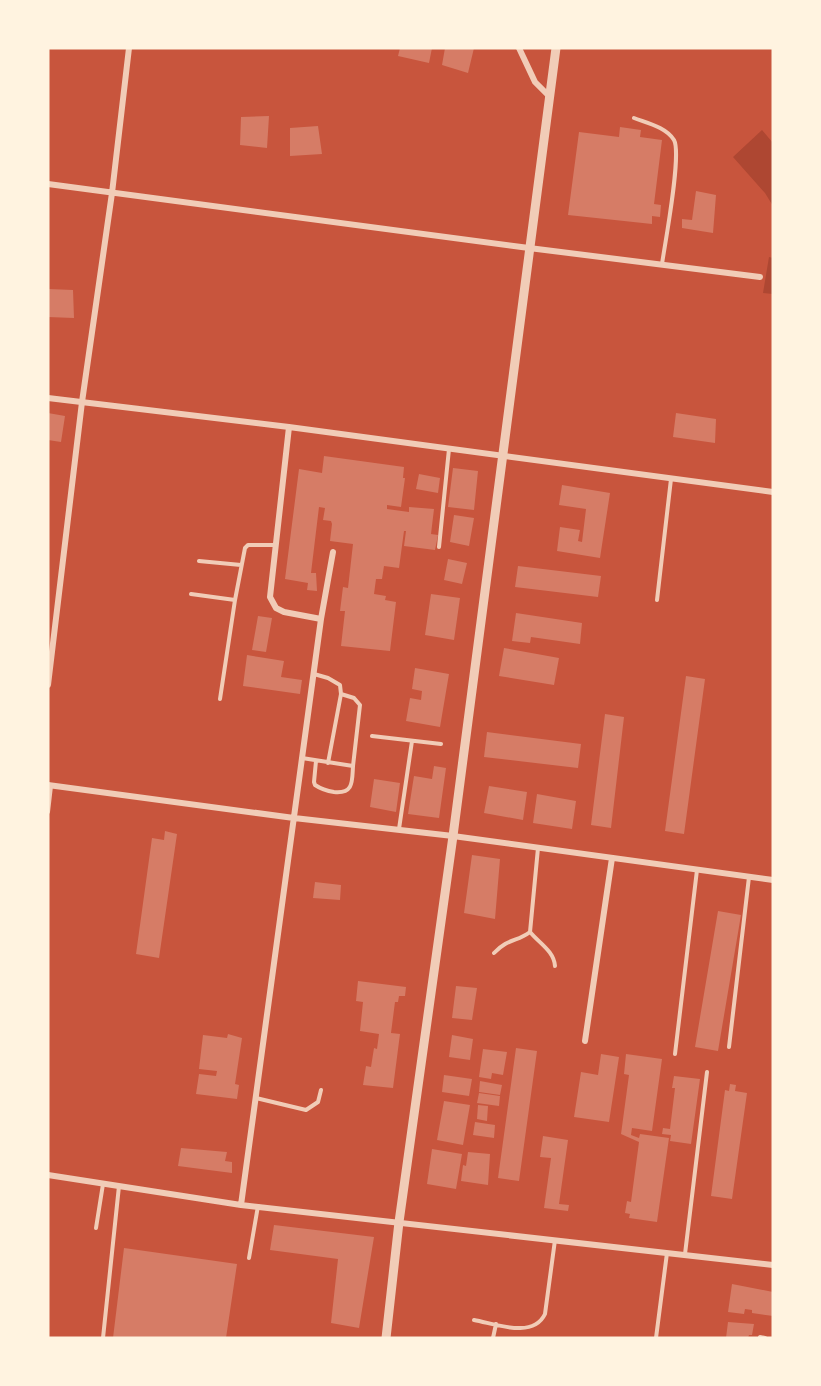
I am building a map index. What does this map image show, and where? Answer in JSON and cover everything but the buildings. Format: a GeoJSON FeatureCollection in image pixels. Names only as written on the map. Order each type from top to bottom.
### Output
{"type":"FeatureCollection","features":[{"type":"Feature","properties":{"kind":"street"},"geometry":{"type":"LineString","coordinates":[[48,685],[82,402],[112,193],[129,48]]}},
{"type":"Feature","properties":{"kind":"street"},"geometry":{"type":"LineString","coordinates":[[519,48],[535,82],[550,97]]}},
{"type":"Feature","properties":{"kind":"street"},"geometry":{"type":"LineString","coordinates":[[386,1338],[399,1222],[453,836],[556,48]]}},
{"type":"Feature","properties":{"kind":"street"},"geometry":{"type":"LineString","coordinates":[[48,183],[760,277]]}},
{"type":"Feature","properties":{"kind":"street"},"geometry":{"type":"LineString","coordinates":[[48,398],[290,427],[773,492]]}},
{"type":"Feature","properties":{"kind":"street"},"geometry":{"type":"LineString","coordinates":[[290,427],[271,588],[272,603],[284,612],[321,619]]}},
{"type":"Feature","properties":{"kind":"street"},"geometry":{"type":"LineString","coordinates":[[241,1205],[321,619],[333,552]]}},
{"type":"Feature","properties":{"kind":"street"},"geometry":{"type":"LineString","coordinates":[[50,785],[294,818],[453,836],[773,880]]}},
{"type":"Feature","properties":{"kind":"street"},"geometry":{"type":"LineString","coordinates":[[585,1041],[612,858]]}},
{"type":"Feature","properties":{"kind":"street"},"geometry":{"type":"LineString","coordinates":[[48,1175],[241,1205],[773,1264]]}},
{"type":"Feature","properties":{"kind":"lane"},"geometry":{"type":"LineString","coordinates":[[634,118],[663,129],[670,135],[676,147],[673,194],[662,265]]}},
{"type":"Feature","properties":{"kind":"lane"},"geometry":{"type":"LineString","coordinates":[[439,547],[449,449]]}},
{"type":"Feature","properties":{"kind":"lane"},"geometry":{"type":"LineString","coordinates":[[657,600],[671,479]]}},
{"type":"Feature","properties":{"kind":"lane"},"geometry":{"type":"LineString","coordinates":[[220,699],[234,600],[241,565],[248,545],[276,545]]}},
{"type":"Feature","properties":{"kind":"lane"},"geometry":{"type":"LineString","coordinates":[[199,561],[241,565]]}},
{"type":"Feature","properties":{"kind":"lane"},"geometry":{"type":"LineString","coordinates":[[191,594],[234,600]]}},
{"type":"Feature","properties":{"kind":"lane"},"geometry":{"type":"LineString","coordinates":[[314,674],[340,685],[341,693],[328,763]]}},
{"type":"Feature","properties":{"kind":"lane"},"geometry":{"type":"LineString","coordinates":[[316,761],[315,785],[332,791],[347,790],[351,783],[360,705],[354,698],[341,693]]}},
{"type":"Feature","properties":{"kind":"lane"},"geometry":{"type":"LineString","coordinates":[[372,736],[441,744]]}},
{"type":"Feature","properties":{"kind":"lane"},"geometry":{"type":"LineString","coordinates":[[399,830],[412,741]]}},
{"type":"Feature","properties":{"kind":"lane"},"geometry":{"type":"LineString","coordinates":[[302,758],[353,766]]}},
{"type":"Feature","properties":{"kind":"lane"},"geometry":{"type":"LineString","coordinates":[[48,812],[50,785]]}},
{"type":"Feature","properties":{"kind":"lane"},"geometry":{"type":"LineString","coordinates":[[530,932],[538,848]]}},
{"type":"Feature","properties":{"kind":"lane"},"geometry":{"type":"LineString","coordinates":[[675,1054],[698,869]]}},
{"type":"Feature","properties":{"kind":"lane"},"geometry":{"type":"LineString","coordinates":[[729,1047],[749,877]]}},
{"type":"Feature","properties":{"kind":"lane"},"geometry":{"type":"LineString","coordinates":[[494,953],[506,942],[530,932]]}},
{"type":"Feature","properties":{"kind":"lane"},"geometry":{"type":"LineString","coordinates":[[530,932],[555,958],[555,966]]}},
{"type":"Feature","properties":{"kind":"lane"},"geometry":{"type":"LineString","coordinates":[[685,1254],[707,1072]]}},
{"type":"Feature","properties":{"kind":"lane"},"geometry":{"type":"LineString","coordinates":[[255,1098],[306,1110],[318,1102],[321,1090]]}},
{"type":"Feature","properties":{"kind":"lane"},"geometry":{"type":"LineString","coordinates":[[96,1228],[103,1183]]}},
{"type":"Feature","properties":{"kind":"lane"},"geometry":{"type":"LineString","coordinates":[[103,1338],[119,1185]]}},
{"type":"Feature","properties":{"kind":"lane"},"geometry":{"type":"LineString","coordinates":[[249,1258],[258,1206]]}},
{"type":"Feature","properties":{"kind":"lane"},"geometry":{"type":"LineString","coordinates":[[474,1320],[520,1328],[532,1327],[542,1319],[555,1240]]}},
{"type":"Feature","properties":{"kind":"lane"},"geometry":{"type":"LineString","coordinates":[[656,1338],[667,1252]]}},
{"type":"Feature","properties":{"kind":"lane"},"geometry":{"type":"LineString","coordinates":[[493,1338],[496,1324]]}},
{"type":"Feature","properties":{"kind":"lane"},"geometry":{"type":"LineString","coordinates":[[760,1337],[765,1338]]}},
{"type":"Feature","properties":{"kind":"shaded area"},"geometry":{"type":"Polygon","coordinates":[[[762,130],[773,143],[773,206],[765,193],[733,157],[762,130]]]}},
{"type":"Feature","properties":{"kind":"shaded area"},"geometry":{"type":"Polygon","coordinates":[[[769,257],[773,258],[773,294],[763,293],[769,257]]]}}]}
